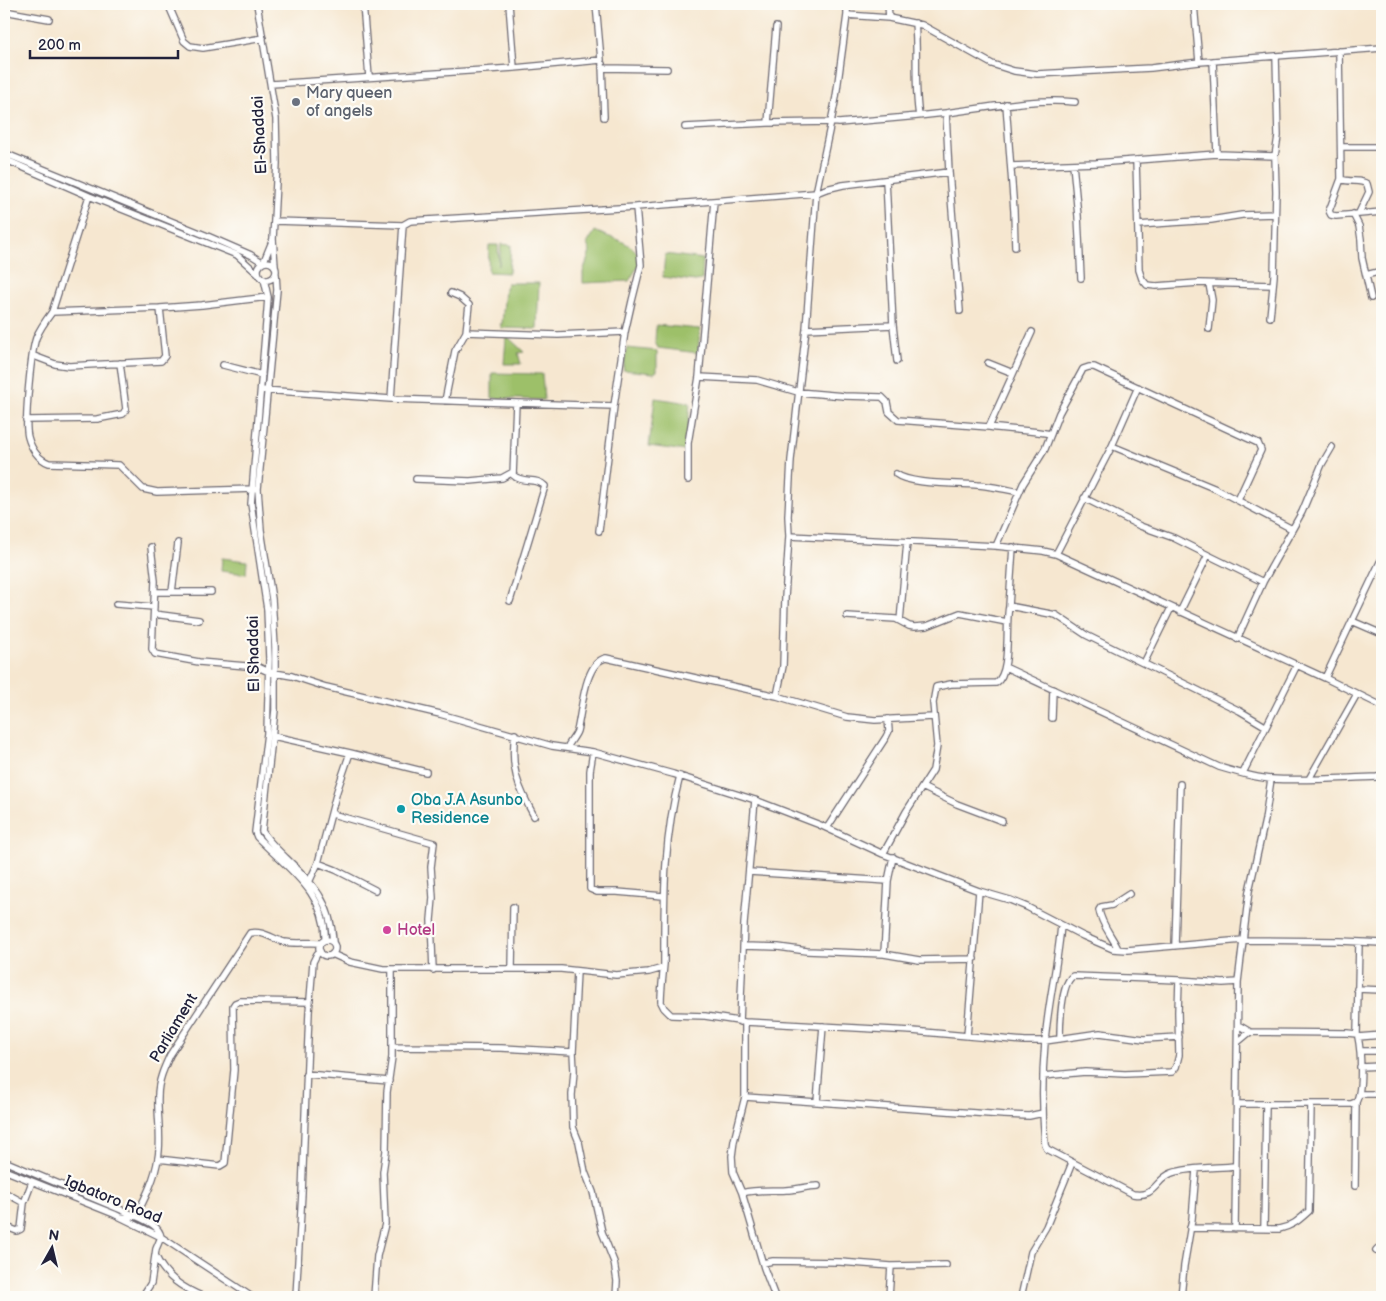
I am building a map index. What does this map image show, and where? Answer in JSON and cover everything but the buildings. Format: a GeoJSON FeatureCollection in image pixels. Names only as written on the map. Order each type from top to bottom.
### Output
{"type":"FeatureCollection","features":[{"type":"Feature","properties":{"kind":"street"},"geometry":{"type":"LineString","coordinates":[[168,4],[184,41],[195,47],[203,48],[263,38]]}},
{"type":"Feature","properties":{"kind":"street","name":"El-Shaddai"},"geometry":{"type":"LineString","coordinates":[[257,4],[276,119],[275,221],[273,239],[275,266]]}},
{"type":"Feature","properties":{"kind":"street"},"geometry":{"type":"LineString","coordinates":[[363,4],[370,77]]}},
{"type":"Feature","properties":{"kind":"street"},"geometry":{"type":"LineString","coordinates":[[509,4],[514,68]]}},
{"type":"Feature","properties":{"kind":"street"},"geometry":{"type":"LineString","coordinates":[[596,4],[602,68],[604,118]]}},
{"type":"Feature","properties":{"kind":"street"},"geometry":{"type":"LineString","coordinates":[[778,696],[783,666],[789,536],[790,460],[806,329],[816,193],[836,97],[847,4]]}},
{"type":"Feature","properties":{"kind":"street"},"geometry":{"type":"LineString","coordinates":[[888,4],[889,18]]}},
{"type":"Feature","properties":{"kind":"street"},"geometry":{"type":"LineString","coordinates":[[1194,4],[1199,62]]}},
{"type":"Feature","properties":{"kind":"street"},"geometry":{"type":"LineString","coordinates":[[4,11],[49,19]]}},
{"type":"Feature","properties":{"kind":"street"},"geometry":{"type":"LineString","coordinates":[[847,15],[889,18],[928,27],[992,64],[1014,71],[1037,74],[1151,68],[1199,62],[1382,48]]}},
{"type":"Feature","properties":{"kind":"street"},"geometry":{"type":"LineString","coordinates":[[915,23],[917,45],[916,96],[919,116]]}},
{"type":"Feature","properties":{"kind":"street"},"geometry":{"type":"LineString","coordinates":[[768,123],[776,27]]}},
{"type":"Feature","properties":{"kind":"street"},"geometry":{"type":"LineString","coordinates":[[1339,50],[1341,179],[1329,211],[1331,215],[1336,216],[1382,212]]}},
{"type":"Feature","properties":{"kind":"street"},"geometry":{"type":"LineString","coordinates":[[1270,317],[1274,276],[1275,156],[1278,136],[1276,56]]}},
{"type":"Feature","properties":{"kind":"street"},"geometry":{"type":"LineString","coordinates":[[271,84],[514,68],[601,60]]}},
{"type":"Feature","properties":{"kind":"street"},"geometry":{"type":"LineString","coordinates":[[1214,61],[1217,154]]}},
{"type":"Feature","properties":{"kind":"street"},"geometry":{"type":"LineString","coordinates":[[602,68],[668,69]]}},
{"type":"Feature","properties":{"kind":"street"},"geometry":{"type":"LineString","coordinates":[[685,127],[768,123],[831,122],[839,124],[946,113],[1006,104],[1052,100],[1075,102]]}},
{"type":"Feature","properties":{"kind":"street"},"geometry":{"type":"LineString","coordinates":[[1006,104],[1015,247]]}},
{"type":"Feature","properties":{"kind":"street"},"geometry":{"type":"LineString","coordinates":[[946,113],[960,311]]}},
{"type":"Feature","properties":{"kind":"street"},"geometry":{"type":"LineString","coordinates":[[1341,147],[1382,147]]}},
{"type":"Feature","properties":{"kind":"street"},"geometry":{"type":"LineString","coordinates":[[4,153],[13,161],[89,196],[205,235],[263,262],[270,262],[275,266],[277,290],[264,390],[255,489],[272,599],[272,736],[262,831],[274,846],[310,880],[326,906],[335,949],[332,954]]}},
{"type":"Feature","properties":{"kind":"street"},"geometry":{"type":"LineString","coordinates":[[1011,166],[1073,164],[1217,154],[1275,156]]}},
{"type":"Feature","properties":{"kind":"street"},"geometry":{"type":"LineString","coordinates":[[4,159],[156,219],[236,255],[264,279],[268,297],[262,375],[264,390]]}},
{"type":"Feature","properties":{"kind":"street"},"geometry":{"type":"LineString","coordinates":[[1136,160],[1139,270],[1142,279],[1147,285],[1272,285]]}},
{"type":"Feature","properties":{"kind":"street"},"geometry":{"type":"LineString","coordinates":[[1073,164],[1078,209],[1081,278]]}},
{"type":"Feature","properties":{"kind":"street"},"geometry":{"type":"LineString","coordinates":[[275,221],[403,225],[410,221],[636,207],[816,193],[843,185],[949,172]]}},
{"type":"Feature","properties":{"kind":"street"},"geometry":{"type":"LineString","coordinates":[[1341,179],[1351,182],[1363,181],[1367,184],[1369,192],[1356,213],[1361,239],[1362,258],[1371,298]]}},
{"type":"Feature","properties":{"kind":"street"},"geometry":{"type":"LineString","coordinates":[[886,180],[893,325],[897,361]]}},
{"type":"Feature","properties":{"kind":"street"},"geometry":{"type":"LineString","coordinates":[[89,196],[52,312],[39,332],[34,346],[26,420],[27,435],[32,448],[48,463],[119,465],[143,489],[157,492],[255,489]]}},
{"type":"Feature","properties":{"kind":"street"},"geometry":{"type":"LineString","coordinates":[[688,480],[688,443],[699,377],[714,201]]}},
{"type":"Feature","properties":{"kind":"street"},"geometry":{"type":"LineString","coordinates":[[599,531],[614,406],[632,301],[642,265],[636,207]]}},
{"type":"Feature","properties":{"kind":"street"},"geometry":{"type":"LineString","coordinates":[[1138,225],[1212,220],[1242,215],[1275,214]]}},
{"type":"Feature","properties":{"kind":"street"},"geometry":{"type":"LineString","coordinates":[[391,399],[403,225]]}},
{"type":"Feature","properties":{"kind":"street"},"geometry":{"type":"LineString","coordinates":[[258,274],[257,268],[263,262],[273,239]]}},
{"type":"Feature","properties":{"kind":"street"},"geometry":{"type":"LineString","coordinates":[[1366,276],[1382,271]]}},
{"type":"Feature","properties":{"kind":"street"},"geometry":{"type":"LineString","coordinates":[[264,279],[272,278],[276,274]]}},
{"type":"Feature","properties":{"kind":"street"},"geometry":{"type":"LineString","coordinates":[[1209,284],[1212,300],[1209,330]]}},
{"type":"Feature","properties":{"kind":"street"},"geometry":{"type":"LineString","coordinates":[[445,401],[454,356],[460,340],[466,332],[468,305],[451,293]]}},
{"type":"Feature","properties":{"kind":"street"},"geometry":{"type":"LineString","coordinates":[[52,312],[160,308],[268,297]]}},
{"type":"Feature","properties":{"kind":"street"},"geometry":{"type":"LineString","coordinates":[[34,356],[55,364],[68,366],[161,361],[164,359],[160,308]]}},
{"type":"Feature","properties":{"kind":"street"},"geometry":{"type":"LineString","coordinates":[[806,329],[893,325]]}},
{"type":"Feature","properties":{"kind":"street"},"geometry":{"type":"LineString","coordinates":[[466,332],[558,335],[626,332]]}},
{"type":"Feature","properties":{"kind":"street"},"geometry":{"type":"LineString","coordinates":[[989,428],[1032,332]]}},
{"type":"Feature","properties":{"kind":"street"},"geometry":{"type":"LineString","coordinates":[[26,420],[97,419],[123,414],[126,409],[120,363]]}},
{"type":"Feature","properties":{"kind":"street"},"geometry":{"type":"LineString","coordinates":[[988,363],[1013,373]]}},
{"type":"Feature","properties":{"kind":"street"},"geometry":{"type":"LineString","coordinates":[[223,365],[262,375]]}},
{"type":"Feature","properties":{"kind":"street"},"geometry":{"type":"LineString","coordinates":[[996,546],[1019,492],[1045,449],[1068,396],[1086,368],[1094,367],[1258,443],[1260,450],[1238,500]]}},
{"type":"Feature","properties":{"kind":"street"},"geometry":{"type":"LineString","coordinates":[[699,377],[757,380],[798,392],[882,397],[887,402],[889,412],[898,420],[1007,430],[1034,430],[1051,434]]}},
{"type":"Feature","properties":{"kind":"street"},"geometry":{"type":"LineString","coordinates":[[1056,554],[1112,446],[1138,388]]}},
{"type":"Feature","properties":{"kind":"street"},"geometry":{"type":"LineString","coordinates":[[264,390],[391,399],[614,406]]}},
{"type":"Feature","properties":{"kind":"street"},"geometry":{"type":"LineString","coordinates":[[510,601],[545,486],[541,482],[521,480],[513,472],[516,403]]}},
{"type":"Feature","properties":{"kind":"street"},"geometry":{"type":"LineString","coordinates":[[1112,446],[1216,489],[1292,529]]}},
{"type":"Feature","properties":{"kind":"street"},"geometry":{"type":"LineString","coordinates":[[1237,639],[1263,582],[1302,512],[1322,464],[1332,447]]}},
{"type":"Feature","properties":{"kind":"street"},"geometry":{"type":"LineString","coordinates":[[416,479],[470,481],[502,478],[513,472]]}},
{"type":"Feature","properties":{"kind":"street"},"geometry":{"type":"LineString","coordinates":[[896,474],[900,477],[924,481],[999,487],[1019,492]]}},
{"type":"Feature","properties":{"kind":"street"},"geometry":{"type":"LineString","coordinates":[[1084,498],[1140,526],[1169,536],[1263,582]]}},
{"type":"Feature","properties":{"kind":"street"},"geometry":{"type":"LineString","coordinates":[[789,536],[1043,550],[1056,554],[1382,706]]}},
{"type":"Feature","properties":{"kind":"street"},"geometry":{"type":"LineString","coordinates":[[900,621],[907,542]]}},
{"type":"Feature","properties":{"kind":"street"},"geometry":{"type":"LineString","coordinates":[[172,592],[178,543]]}},
{"type":"Feature","properties":{"kind":"street"},"geometry":{"type":"LineString","coordinates":[[151,547],[155,592],[152,650],[155,654],[199,662],[258,667],[272,673],[292,676],[326,687],[433,712],[552,746],[593,752],[680,776],[755,800],[828,828],[883,854],[979,892],[1010,900],[1038,912],[1083,936],[1118,949],[1127,950],[1242,940],[1382,943]]}},
{"type":"Feature","properties":{"kind":"street"},"geometry":{"type":"LineString","coordinates":[[883,854],[906,812],[933,770],[936,756],[933,702],[936,687],[951,684],[996,683],[1001,680],[1006,667],[1007,622],[1013,547]]}},
{"type":"Feature","properties":{"kind":"street"},"geometry":{"type":"LineString","coordinates":[[1180,612],[1208,556]]}},
{"type":"Feature","properties":{"kind":"street"},"geometry":{"type":"LineString","coordinates":[[1325,678],[1381,561]]}},
{"type":"Feature","properties":{"kind":"street"},"geometry":{"type":"LineString","coordinates":[[155,592],[211,592]]}},
{"type":"Feature","properties":{"kind":"street"},"geometry":{"type":"LineString","coordinates":[[116,604],[200,620]]}},
{"type":"Feature","properties":{"kind":"street"},"geometry":{"type":"LineString","coordinates":[[1009,606],[1056,615],[1086,635],[1240,711],[1265,726]]}},
{"type":"Feature","properties":{"kind":"street"},"geometry":{"type":"LineString","coordinates":[[1144,663],[1171,608]]}},
{"type":"Feature","properties":{"kind":"street"},"geometry":{"type":"LineString","coordinates":[[847,616],[896,619],[909,626],[926,626],[960,613],[1007,622]]}},
{"type":"Feature","properties":{"kind":"street"},"geometry":{"type":"LineString","coordinates":[[1352,621],[1382,634]]}},
{"type":"Feature","properties":{"kind":"street"},"geometry":{"type":"LineString","coordinates":[[567,748],[576,732],[591,670],[602,659],[778,696],[847,716],[875,720],[933,717]]}},
{"type":"Feature","properties":{"kind":"street"},"geometry":{"type":"LineString","coordinates":[[1243,773],[1265,726],[1276,709],[1297,666]]}},
{"type":"Feature","properties":{"kind":"street"},"geometry":{"type":"LineString","coordinates":[[1006,667],[1220,767],[1271,779],[1377,777],[1382,775]]}},
{"type":"Feature","properties":{"kind":"street","name":"El Shaddai"},"geometry":{"type":"LineString","coordinates":[[272,673],[255,832],[257,837],[312,893],[325,922],[323,942]]}},
{"type":"Feature","properties":{"kind":"street"},"geometry":{"type":"LineString","coordinates":[[1052,718],[1053,689]]}},
{"type":"Feature","properties":{"kind":"street"},"geometry":{"type":"LineString","coordinates":[[1309,779],[1357,694]]}},
{"type":"Feature","properties":{"kind":"street"},"geometry":{"type":"LineString","coordinates":[[828,828],[886,737],[889,731],[888,719]]}},
{"type":"Feature","properties":{"kind":"street"},"geometry":{"type":"LineString","coordinates":[[515,734],[513,761],[516,779],[520,791],[534,816]]}},
{"type":"Feature","properties":{"kind":"street"},"geometry":{"type":"LineString","coordinates":[[272,736],[426,772]]}},
{"type":"Feature","properties":{"kind":"street"},"geometry":{"type":"LineString","coordinates":[[593,752],[590,771],[590,889],[597,892],[663,896]]}},
{"type":"Feature","properties":{"kind":"street"},"geometry":{"type":"LineString","coordinates":[[310,880],[318,863],[350,753]]}},
{"type":"Feature","properties":{"kind":"street"},"geometry":{"type":"LineString","coordinates":[[680,776],[668,829],[663,896],[662,1002],[664,1008],[671,1015],[705,1016],[743,1022],[1045,1041],[1100,1033],[1144,1039],[1178,1037]]}},
{"type":"Feature","properties":{"kind":"street"},"geometry":{"type":"LineString","coordinates":[[1235,1229],[1238,982],[1249,891],[1265,820],[1271,779]]}},
{"type":"Feature","properties":{"kind":"street"},"geometry":{"type":"LineString","coordinates":[[1175,946],[1180,784]]}},
{"type":"Feature","properties":{"kind":"street"},"geometry":{"type":"LineString","coordinates":[[922,788],[1002,821]]}},
{"type":"Feature","properties":{"kind":"street"},"geometry":{"type":"LineString","coordinates":[[755,800],[743,946],[745,1097],[732,1156],[733,1172],[742,1192],[763,1263],[776,1297]]}},
{"type":"Feature","properties":{"kind":"street"},"geometry":{"type":"LineString","coordinates":[[332,814],[431,841],[434,844],[430,867],[433,898],[433,970]]}},
{"type":"Feature","properties":{"kind":"street"},"geometry":{"type":"LineString","coordinates":[[884,954],[888,881],[893,857]]}},
{"type":"Feature","properties":{"kind":"street"},"geometry":{"type":"LineString","coordinates":[[318,863],[375,890]]}},
{"type":"Feature","properties":{"kind":"street"},"geometry":{"type":"LineString","coordinates":[[749,872],[888,881]]}},
{"type":"Feature","properties":{"kind":"street"},"geometry":{"type":"LineString","coordinates":[[967,1036],[979,892]]}},
{"type":"Feature","properties":{"kind":"street"},"geometry":{"type":"LineString","coordinates":[[1118,949],[1102,921],[1099,910],[1101,907],[1112,905],[1129,894]]}},
{"type":"Feature","properties":{"kind":"street"},"geometry":{"type":"LineString","coordinates":[[512,968],[513,907]]}},
{"type":"Feature","properties":{"kind":"street"},"geometry":{"type":"LineString","coordinates":[[1061,925],[1058,960],[1045,1041],[1042,1113],[1047,1149],[1133,1194],[1139,1195],[1153,1191],[1161,1180],[1172,1173],[1235,1166]]}},
{"type":"Feature","properties":{"kind":"street","name":"Parliament"},"geometry":{"type":"LineString","coordinates":[[136,1216],[151,1185],[158,1158],[160,1144],[158,1094],[161,1076],[170,1055],[250,933],[261,933],[292,943],[323,942]]}},
{"type":"Feature","properties":{"kind":"street"},"geometry":{"type":"LineString","coordinates":[[296,1297],[313,962],[323,942],[333,942]]}},
{"type":"Feature","properties":{"kind":"street"},"geometry":{"type":"LineString","coordinates":[[1355,1186],[1356,1102],[1359,1094],[1361,1051],[1357,1036],[1359,942]]}},
{"type":"Feature","properties":{"kind":"street"},"geometry":{"type":"LineString","coordinates":[[743,946],[884,954],[919,960],[974,958]]}},
{"type":"Feature","properties":{"kind":"street"},"geometry":{"type":"LineString","coordinates":[[320,951],[327,956],[332,954],[350,962],[374,968],[392,969],[561,969],[616,975],[649,972],[663,968]]}},
{"type":"Feature","properties":{"kind":"street"},"geometry":{"type":"LineString","coordinates":[[374,1297],[377,1256],[385,1224],[382,1172],[386,1151],[392,1047],[392,969]]}},
{"type":"Feature","properties":{"kind":"street"},"geometry":{"type":"LineString","coordinates":[[577,971],[573,1052],[573,1127],[581,1150],[585,1172],[593,1192],[602,1232],[614,1262],[617,1281],[616,1297]]}},
{"type":"Feature","properties":{"kind":"street"},"geometry":{"type":"LineString","coordinates":[[1060,1039],[1062,1004],[1070,978],[1073,976],[1223,983],[1238,982]]}},
{"type":"Feature","properties":{"kind":"street"},"geometry":{"type":"LineString","coordinates":[[1043,1076],[1085,1072],[1125,1074],[1172,1072],[1176,1067],[1179,1055],[1179,980]]}},
{"type":"Feature","properties":{"kind":"street"},"geometry":{"type":"LineString","coordinates":[[1358,989],[1382,990]]}},
{"type":"Feature","properties":{"kind":"street"},"geometry":{"type":"LineString","coordinates":[[158,1158],[220,1166],[225,1164],[234,1070],[233,1006],[235,1003],[240,1001],[310,1002]]}},
{"type":"Feature","properties":{"kind":"street"},"geometry":{"type":"LineString","coordinates":[[1238,1025],[1250,1032],[1357,1036],[1382,1035]]}},
{"type":"Feature","properties":{"kind":"street"},"geometry":{"type":"LineString","coordinates":[[818,1102],[823,1026]]}},
{"type":"Feature","properties":{"kind":"street"},"geometry":{"type":"LineString","coordinates":[[1238,1042],[1250,1032]]}},
{"type":"Feature","properties":{"kind":"street"},"geometry":{"type":"LineString","coordinates":[[392,1047],[501,1048],[573,1052]]}},
{"type":"Feature","properties":{"kind":"street"},"geometry":{"type":"LineString","coordinates":[[1361,1051],[1382,1051]]}},
{"type":"Feature","properties":{"kind":"street"},"geometry":{"type":"LineString","coordinates":[[1360,1067],[1382,1066]]}},
{"type":"Feature","properties":{"kind":"street"},"geometry":{"type":"LineString","coordinates":[[306,1074],[389,1081]]}},
{"type":"Feature","properties":{"kind":"street"},"geometry":{"type":"LineString","coordinates":[[1359,1094],[1382,1094]]}},
{"type":"Feature","properties":{"kind":"street"},"geometry":{"type":"LineString","coordinates":[[745,1097],[1004,1115],[1029,1116],[1042,1113]]}},
{"type":"Feature","properties":{"kind":"street"},"geometry":{"type":"LineString","coordinates":[[1237,1104],[1311,1105],[1351,1104],[1356,1102]]}},
{"type":"Feature","properties":{"kind":"street"},"geometry":{"type":"LineString","coordinates":[[1264,1229],[1266,1104]]}},
{"type":"Feature","properties":{"kind":"street"},"geometry":{"type":"LineString","coordinates":[[1190,1228],[1279,1229],[1291,1226],[1310,1211],[1311,1105]]}},
{"type":"Feature","properties":{"kind":"street","name":"Igbatoro Road"},"geometry":{"type":"LineString","coordinates":[[4,1161],[136,1216],[156,1227],[160,1231],[161,1237]]}},
{"type":"Feature","properties":{"kind":"street"},"geometry":{"type":"LineString","coordinates":[[1021,1297],[1031,1252],[1046,1227],[1072,1163]]}},
{"type":"Feature","properties":{"kind":"street","name":"Igbatoro Road"},"geometry":{"type":"LineString","coordinates":[[4,1170],[121,1217],[161,1237]]}},
{"type":"Feature","properties":{"kind":"street"},"geometry":{"type":"LineString","coordinates":[[1181,1297],[1196,1170]]}},
{"type":"Feature","properties":{"kind":"street"},"geometry":{"type":"LineString","coordinates":[[4,1226],[17,1231],[21,1229],[24,1203],[32,1182]]}},
{"type":"Feature","properties":{"kind":"street"},"geometry":{"type":"LineString","coordinates":[[742,1192],[793,1190],[805,1186],[818,1186]]}},
{"type":"Feature","properties":{"kind":"street"},"geometry":{"type":"LineString","coordinates":[[4,1192],[24,1203]]}},
{"type":"Feature","properties":{"kind":"street"},"geometry":{"type":"LineString","coordinates":[[121,1217],[136,1216]]}},
{"type":"Feature","properties":{"kind":"street"},"geometry":{"type":"LineString","coordinates":[[142,1297],[151,1283],[155,1255],[161,1237],[252,1297]]}},
{"type":"Feature","properties":{"kind":"street"},"geometry":{"type":"LineString","coordinates":[[1376,1250],[1382,1245]]}},
{"type":"Feature","properties":{"kind":"street"},"geometry":{"type":"LineString","coordinates":[[155,1255],[163,1271],[194,1293],[204,1297]]}},
{"type":"Feature","properties":{"kind":"street"},"geometry":{"type":"LineString","coordinates":[[763,1263],[773,1261],[840,1262],[891,1266],[946,1265]]}},
{"type":"Feature","properties":{"kind":"street"},"geometry":{"type":"LineString","coordinates":[[889,1297],[891,1266]]}},
{"type":"Feature","properties":{"kind":"green space"},"geometry":{"type":"Polygon","coordinates":[[[595,231],[622,241],[638,253],[642,260],[629,281],[583,283],[583,272],[590,252],[587,244],[595,231]]]}},
{"type":"Feature","properties":{"kind":"green space"},"geometry":{"type":"Polygon","coordinates":[[[501,244],[511,245],[509,273],[488,272],[489,245],[498,245],[499,266],[501,244]]]}},
{"type":"Feature","properties":{"kind":"green space"},"geometry":{"type":"Polygon","coordinates":[[[665,254],[703,259],[702,280],[695,281],[663,277],[665,254]]]}},
{"type":"Feature","properties":{"kind":"green space"},"geometry":{"type":"Polygon","coordinates":[[[507,283],[539,283],[537,329],[502,328],[500,324],[502,324],[507,283]]]}},
{"type":"Feature","properties":{"kind":"green space"},"geometry":{"type":"Polygon","coordinates":[[[656,325],[700,329],[698,353],[658,348],[655,342],[656,325]]]}},
{"type":"Feature","properties":{"kind":"green space"},"geometry":{"type":"Polygon","coordinates":[[[506,338],[509,338],[524,352],[518,353],[521,364],[504,364],[506,338]]]}},
{"type":"Feature","properties":{"kind":"green space"},"geometry":{"type":"Polygon","coordinates":[[[627,348],[657,351],[657,371],[654,373],[623,370],[627,348]]]}},
{"type":"Feature","properties":{"kind":"green space"},"geometry":{"type":"Polygon","coordinates":[[[492,373],[542,374],[544,400],[492,398],[492,373]]]}},
{"type":"Feature","properties":{"kind":"green space"},"geometry":{"type":"Polygon","coordinates":[[[655,398],[690,403],[686,451],[649,446],[655,398]]]}},
{"type":"Feature","properties":{"kind":"green space"},"geometry":{"type":"Polygon","coordinates":[[[222,558],[247,561],[246,574],[221,571],[222,558]]]}},
{"type":"Feature","properties":{"kind":"place","name":"Mary queen of angels"},"geometry":{"type":"Point","coordinates":[296,102]}},
{"type":"Feature","properties":{"kind":"place","name":"Oba J.A Asunbo Residence"},"geometry":{"type":"Point","coordinates":[401,809]}},
{"type":"Feature","properties":{"kind":"place","name":"Hotel"},"geometry":{"type":"Point","coordinates":[387,930]}}]}
